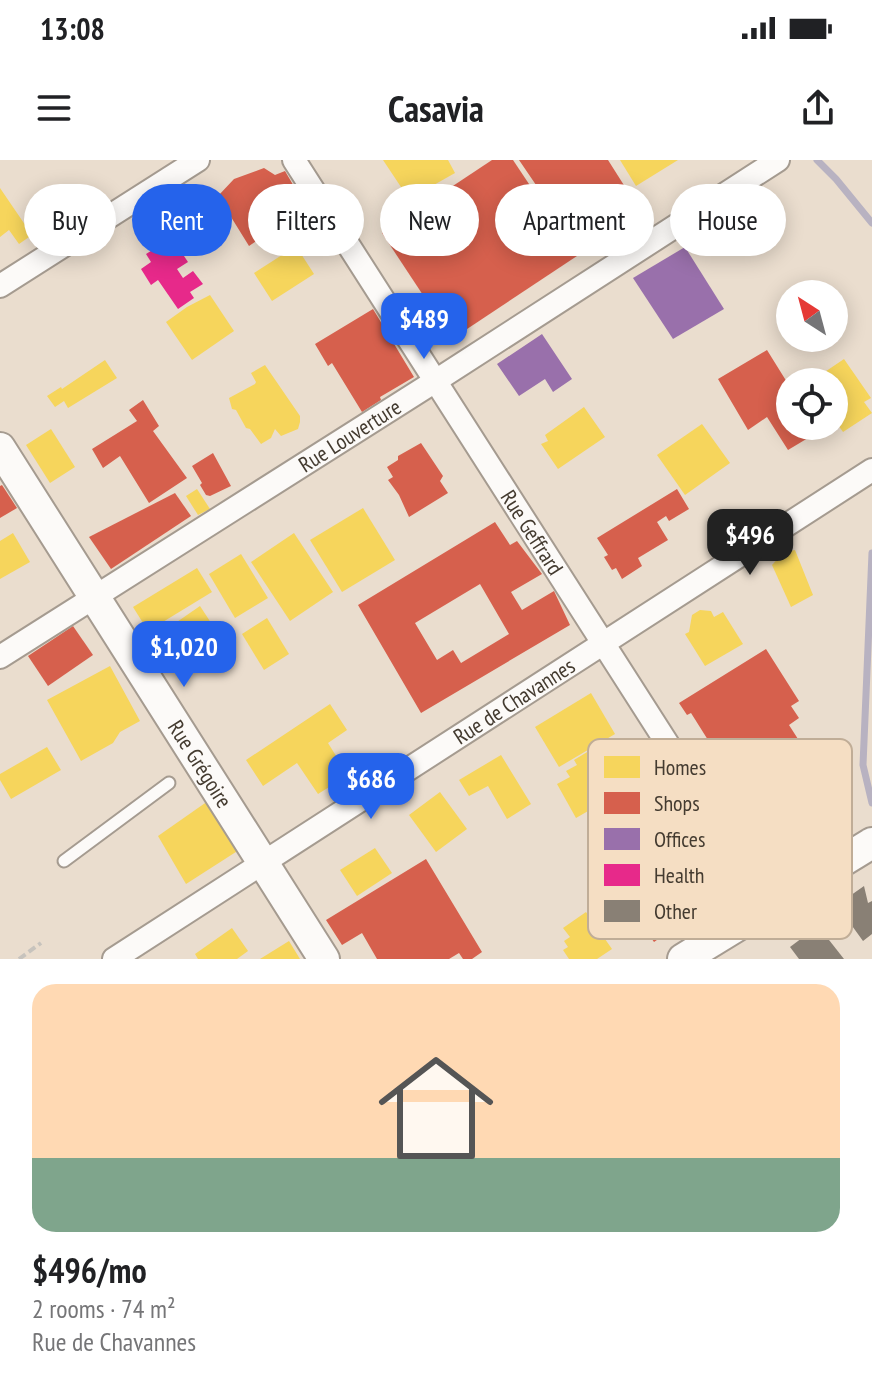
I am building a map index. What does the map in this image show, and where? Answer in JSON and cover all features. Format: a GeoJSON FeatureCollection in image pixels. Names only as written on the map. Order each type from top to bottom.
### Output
{"type":"FeatureCollection","features":[{"type":"Feature","properties":{"kind":"main road","name":"Rue Grégoire"},"geometry":{"type":"LineString","coordinates":[[0,448],[324,959]]}},
{"type":"Feature","properties":{"kind":"main road"},"geometry":{"type":"LineString","coordinates":[[683,959],[715,939]]}},
{"type":"Feature","properties":{"kind":"street"},"geometry":{"type":"LineString","coordinates":[[0,286],[198,160]]}},
{"type":"Feature","properties":{"kind":"street","name":"Rue Geffrard"},"geometry":{"type":"LineString","coordinates":[[294,160],[664,739]]}},
{"type":"Feature","properties":{"kind":"street","name":"Rue Louverture"},"geometry":{"type":"LineString","coordinates":[[0,657],[778,160]]}},
{"type":"Feature","properties":{"kind":"street","name":"Rue de Chavannes"},"geometry":{"type":"LineString","coordinates":[[114,959],[872,471]]}},
{"type":"Feature","properties":{"kind":"lane"},"geometry":{"type":"LineString","coordinates":[[64,861],[169,783]]}},
{"type":"Feature","properties":{"kind":"path"},"geometry":{"type":"LineString","coordinates":[[19,959],[41,943]]}},
{"type":"Feature","properties":{"kind":"building: Homes"},"geometry":{"type":"Polygon","coordinates":[[[383,160],[448,160],[455,173],[436,184],[399,184],[383,160]]]}},
{"type":"Feature","properties":{"kind":"building: Homes"},"geometry":{"type":"Polygon","coordinates":[[[620,160],[678,160],[639,184],[635,184],[620,160]]]}},
{"type":"Feature","properties":{"kind":"building: Homes"},"geometry":{"type":"Polygon","coordinates":[[[0,188],[24,223],[24,241],[19,244],[9,230],[0,237],[0,188]]]}},
{"type":"Feature","properties":{"kind":"building: Homes"},"geometry":{"type":"Polygon","coordinates":[[[280,256],[302,256],[314,274],[272,301],[254,273],[280,256]]]}},
{"type":"Feature","properties":{"kind":"building: Homes"},"geometry":{"type":"Polygon","coordinates":[[[210,295],[234,331],[192,360],[166,322],[210,295]]]}},
{"type":"Feature","properties":{"kind":"building: Homes"},"geometry":{"type":"Polygon","coordinates":[[[844,359],[871,398],[864,402],[872,413],[848,429],[848,368],[831,368],[844,359]]]}},
{"type":"Feature","properties":{"kind":"building: Homes"},"geometry":{"type":"Polygon","coordinates":[[[105,360],[117,378],[68,408],[64,401],[55,407],[47,396],[105,360]]]}},
{"type":"Feature","properties":{"kind":"building: Homes"},"geometry":{"type":"Polygon","coordinates":[[[265,365],[300,416],[300,422],[298,429],[281,436],[275,429],[271,438],[261,444],[246,428],[236,410],[232,409],[229,398],[255,384],[251,373],[265,365]]]}},
{"type":"Feature","properties":{"kind":"building: Homes"},"geometry":{"type":"Polygon","coordinates":[[[584,407],[605,437],[558,469],[541,444],[548,441],[545,435],[584,407]]]}},
{"type":"Feature","properties":{"kind":"building: Homes"},"geometry":{"type":"Polygon","coordinates":[[[702,424],[730,463],[685,495],[657,455],[702,424]]]}},
{"type":"Feature","properties":{"kind":"building: Homes"},"geometry":{"type":"Polygon","coordinates":[[[51,429],[75,467],[50,483],[26,445],[51,429]]]}},
{"type":"Feature","properties":{"kind":"building: Homes"},"geometry":{"type":"Polygon","coordinates":[[[197,489],[210,509],[198,515],[186,496],[197,489]]]}},
{"type":"Feature","properties":{"kind":"building: Homes"},"geometry":{"type":"Polygon","coordinates":[[[363,508],[395,560],[342,592],[310,540],[363,508]]]}},
{"type":"Feature","properties":{"kind":"building: Homes"},"geometry":{"type":"Polygon","coordinates":[[[13,533],[30,562],[0,579],[0,541],[13,533]]]}},
{"type":"Feature","properties":{"kind":"building: Homes"},"geometry":{"type":"Polygon","coordinates":[[[294,533],[333,592],[290,621],[251,562],[294,533]]]}},
{"type":"Feature","properties":{"kind":"building: Homes"},"geometry":{"type":"Polygon","coordinates":[[[795,550],[813,595],[791,607],[772,565],[784,552],[795,550]]]}},
{"type":"Feature","properties":{"kind":"building: Homes"},"geometry":{"type":"Polygon","coordinates":[[[241,554],[268,598],[235,618],[209,574],[241,554]]]}},
{"type":"Feature","properties":{"kind":"building: Homes"},"geometry":{"type":"Polygon","coordinates":[[[197,568],[212,592],[148,631],[133,607],[197,568]]]}},
{"type":"Feature","properties":{"kind":"building: Homes"},"geometry":{"type":"Polygon","coordinates":[[[200,606],[217,632],[178,658],[161,633],[200,606]]]}},
{"type":"Feature","properties":{"kind":"building: Homes"},"geometry":{"type":"Polygon","coordinates":[[[700,610],[711,611],[714,617],[723,612],[743,644],[705,666],[685,634],[689,632],[692,615],[700,610]]]}},
{"type":"Feature","properties":{"kind":"building: Homes"},"geometry":{"type":"Polygon","coordinates":[[[267,618],[289,654],[264,670],[242,634],[267,618]]]}},
{"type":"Feature","properties":{"kind":"building: Homes"},"geometry":{"type":"Polygon","coordinates":[[[110,666],[140,721],[120,732],[113,743],[81,761],[47,700],[110,666]]]}},
{"type":"Feature","properties":{"kind":"building: Homes"},"geometry":{"type":"Polygon","coordinates":[[[591,693],[615,734],[607,739],[588,739],[588,750],[559,767],[535,727],[591,693]]]}},
{"type":"Feature","properties":{"kind":"building: Homes"},"geometry":{"type":"Polygon","coordinates":[[[330,704],[347,730],[328,743],[343,767],[337,771],[342,779],[318,794],[297,763],[263,786],[246,760],[330,704]]]}},
{"type":"Feature","properties":{"kind":"building: Homes"},"geometry":{"type":"Polygon","coordinates":[[[47,747],[61,770],[11,799],[0,780],[0,774],[47,747]]]}},
{"type":"Feature","properties":{"kind":"building: Homes"},"geometry":{"type":"Polygon","coordinates":[[[588,751],[588,811],[576,818],[557,784],[570,777],[566,771],[577,765],[574,760],[588,751]]]}},
{"type":"Feature","properties":{"kind":"building: Homes"},"geometry":{"type":"Polygon","coordinates":[[[501,755],[531,804],[507,819],[488,786],[469,796],[459,780],[501,755]]]}},
{"type":"Feature","properties":{"kind":"building: Homes"},"geometry":{"type":"Polygon","coordinates":[[[440,792],[467,829],[436,852],[409,815],[440,792]]]}},
{"type":"Feature","properties":{"kind":"building: Homes"},"geometry":{"type":"Polygon","coordinates":[[[208,801],[239,850],[186,884],[158,836],[208,801]]]}},
{"type":"Feature","properties":{"kind":"building: Homes"},"geometry":{"type":"Polygon","coordinates":[[[375,848],[392,873],[357,896],[340,870],[375,848]]]}},
{"type":"Feature","properties":{"kind":"building: Homes"},"geometry":{"type":"Polygon","coordinates":[[[586,912],[588,939],[605,939],[612,949],[597,959],[569,959],[563,950],[568,947],[564,941],[570,937],[563,928],[586,912]]]}},
{"type":"Feature","properties":{"kind":"building: Homes"},"geometry":{"type":"Polygon","coordinates":[[[232,928],[248,951],[237,959],[198,959],[195,954],[232,928]]]}},
{"type":"Feature","properties":{"kind":"building: Homes"},"geometry":{"type":"Polygon","coordinates":[[[289,941],[300,959],[260,959],[289,941]]]}},
{"type":"Feature","properties":{"kind":"building: Shops"},"geometry":{"type":"Polygon","coordinates":[[[492,160],[513,160],[529,184],[495,184],[495,256],[577,256],[452,339],[397,256],[479,256],[479,184],[456,184],[492,160]]]}},
{"type":"Feature","properties":{"kind":"building: Shops"},"geometry":{"type":"Polygon","coordinates":[[[519,160],[608,160],[623,184],[535,184],[519,160]]]}},
{"type":"Feature","properties":{"kind":"building: Shops"},"geometry":{"type":"Polygon","coordinates":[[[264,168],[275,175],[285,171],[293,184],[248,184],[248,244],[232,219],[232,184],[229,184],[234,179],[264,168]]]}},
{"type":"Feature","properties":{"kind":"building: Shops"},"geometry":{"type":"Polygon","coordinates":[[[373,309],[414,377],[362,412],[332,363],[328,366],[315,344],[373,309]]]}},
{"type":"Feature","properties":{"kind":"building: Shops"},"geometry":{"type":"Polygon","coordinates":[[[767,350],[778,368],[776,431],[767,417],[748,430],[718,379],[767,350]]]}},
{"type":"Feature","properties":{"kind":"building: Shops"},"geometry":{"type":"Polygon","coordinates":[[[143,400],[159,426],[153,431],[187,478],[149,503],[120,456],[103,468],[92,449],[137,421],[129,410],[143,400]]]}},
{"type":"Feature","properties":{"kind":"building: Shops"},"geometry":{"type":"Polygon","coordinates":[[[782,440],[805,440],[788,450],[782,440]]]}},
{"type":"Feature","properties":{"kind":"building: Shops"},"geometry":{"type":"Polygon","coordinates":[[[421,443],[443,476],[440,481],[448,493],[409,517],[388,480],[393,477],[387,467],[398,460],[398,456],[421,443]]]}},
{"type":"Feature","properties":{"kind":"building: Shops"},"geometry":{"type":"Polygon","coordinates":[[[213,453],[231,486],[210,496],[200,485],[202,483],[192,466],[213,453]]]}},
{"type":"Feature","properties":{"kind":"building: Shops"},"geometry":{"type":"Polygon","coordinates":[[[0,486],[17,508],[0,518],[0,486]]]}},
{"type":"Feature","properties":{"kind":"building: Shops"},"geometry":{"type":"Polygon","coordinates":[[[677,489],[689,509],[669,521],[666,516],[657,522],[668,540],[638,558],[642,566],[622,579],[604,557],[608,555],[597,538],[677,489]]]}},
{"type":"Feature","properties":{"kind":"building: Shops"},"geometry":{"type":"Polygon","coordinates":[[[175,493],[191,516],[111,569],[89,537],[175,493]]]}},
{"type":"Feature","properties":{"kind":"building: Shops"},"geometry":{"type":"Polygon","coordinates":[[[495,522],[510,545],[517,541],[542,574],[511,592],[522,610],[554,591],[570,625],[421,713],[358,605],[495,522]],[[480,584],[415,623],[437,660],[453,650],[461,663],[509,634],[480,584]]]}},
{"type":"Feature","properties":{"kind":"building: Shops"},"geometry":{"type":"Polygon","coordinates":[[[73,626],[93,655],[48,686],[28,656],[73,626]]]}},
{"type":"Feature","properties":{"kind":"building: Shops"},"geometry":{"type":"Polygon","coordinates":[[[766,649],[799,701],[791,706],[799,718],[789,725],[798,739],[707,739],[691,713],[687,715],[679,703],[766,649]]]}},
{"type":"Feature","properties":{"kind":"building: Shops"},"geometry":{"type":"Polygon","coordinates":[[[426,859],[482,952],[472,959],[463,959],[459,953],[449,959],[377,959],[362,933],[342,945],[326,920],[426,859]]]}},
{"type":"Feature","properties":{"kind":"building: Offices"},"geometry":{"type":"Polygon","coordinates":[[[670,256],[691,256],[724,309],[673,339],[633,278],[670,256]]]}},
{"type":"Feature","properties":{"kind":"building: Offices"},"geometry":{"type":"Polygon","coordinates":[[[542,334],[572,379],[553,392],[545,379],[519,396],[497,364],[542,334]]]}},
{"type":"Feature","properties":{"kind":"building: Health"},"geometry":{"type":"Polygon","coordinates":[[[147,256],[184,256],[188,262],[177,269],[183,278],[193,271],[203,284],[190,292],[194,298],[178,309],[158,280],[151,285],[141,269],[151,262],[147,256]]]}},
{"type":"Feature","properties":{"kind":"building: Other"},"geometry":{"type":"Polygon","coordinates":[[[864,886],[868,903],[872,901],[872,934],[863,941],[852,926],[852,894],[864,886]]]}},
{"type":"Feature","properties":{"kind":"building: Other"},"geometry":{"type":"Polygon","coordinates":[[[801,939],[828,939],[844,959],[799,959],[790,947],[801,939]]]}},
{"type":"Feature","properties":{"kind":"waterway"},"geometry":{"type":"LineString","coordinates":[[817,160],[872,223]]}},
{"type":"Feature","properties":{"kind":"waterway"},"geometry":{"type":"LineString","coordinates":[[872,553],[863,765],[872,803]]}}]}
